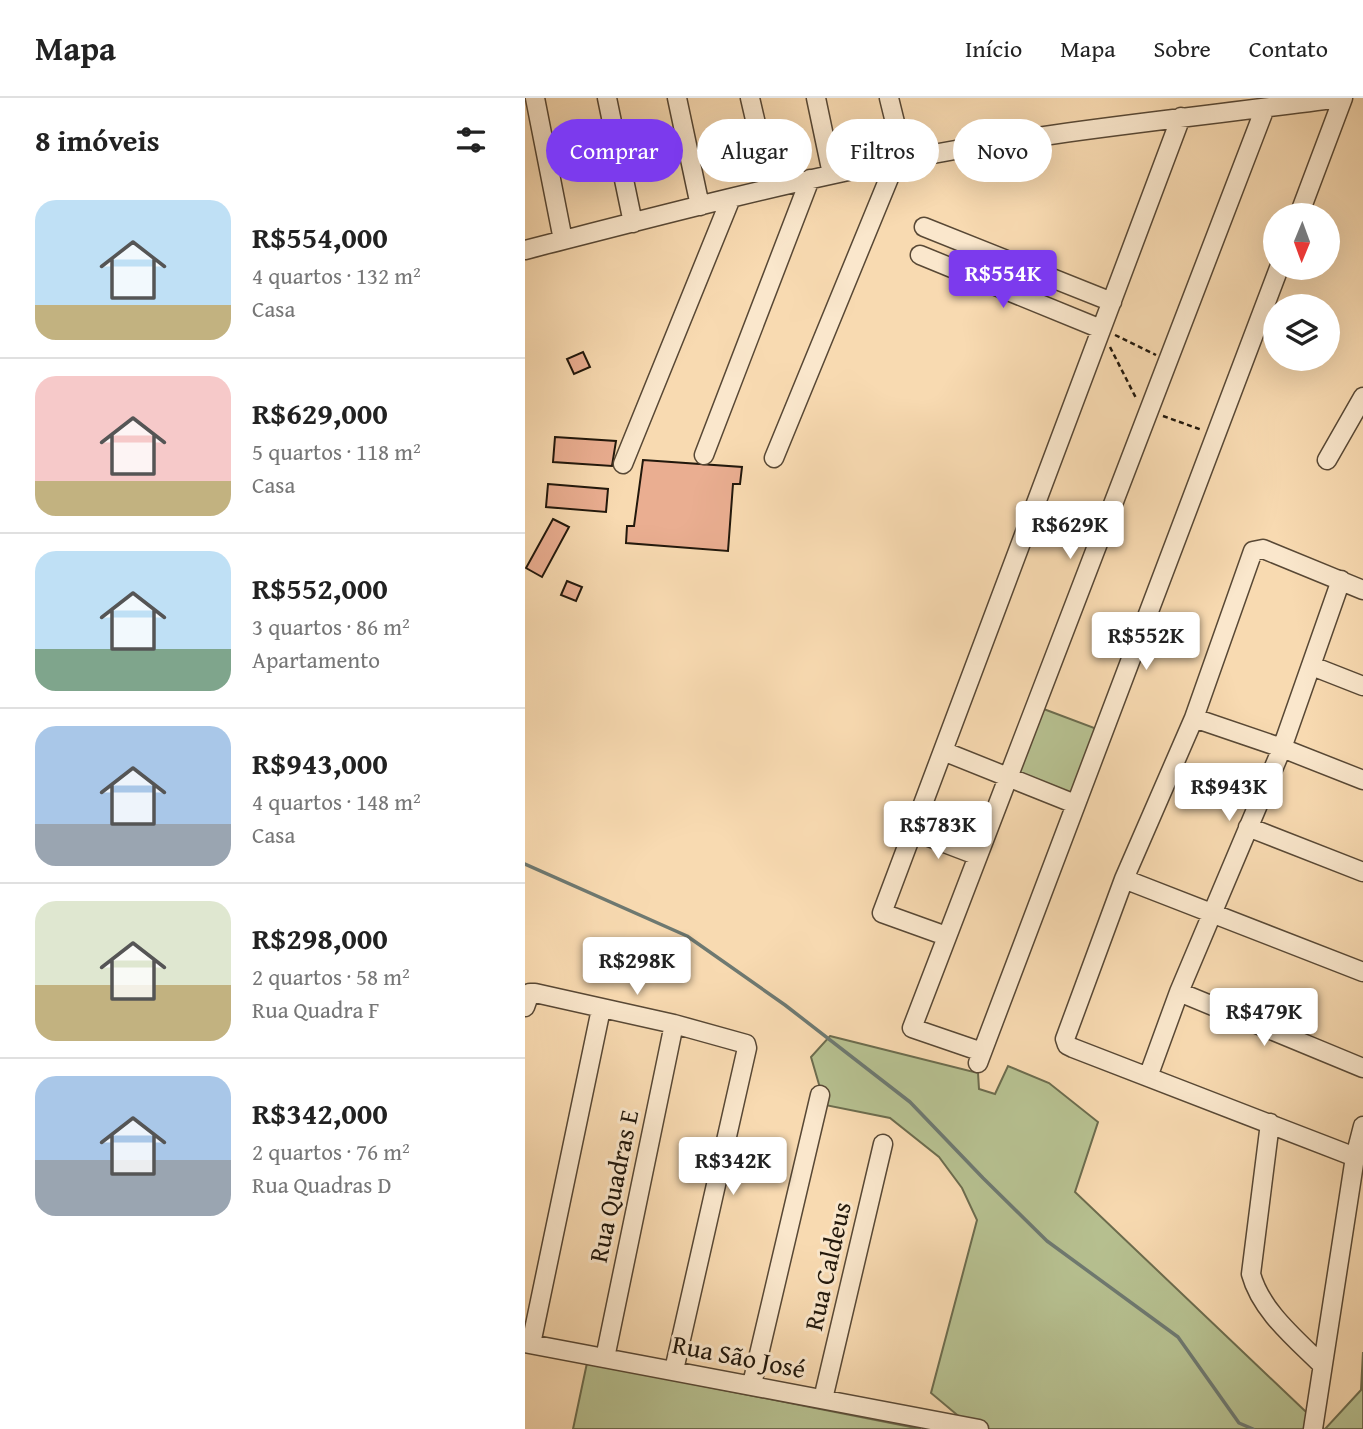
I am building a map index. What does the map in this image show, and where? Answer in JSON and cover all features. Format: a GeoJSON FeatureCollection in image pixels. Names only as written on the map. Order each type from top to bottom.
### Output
{"type":"FeatureCollection","features":[{"type":"Feature","properties":{"kind":"street"},"geometry":{"type":"LineString","coordinates":[[535,98],[563,240]]}},
{"type":"Feature","properties":{"kind":"street"},"geometry":{"type":"LineString","coordinates":[[607,98],[633,223]]}},
{"type":"Feature","properties":{"kind":"street"},"geometry":{"type":"LineString","coordinates":[[677,98],[700,206]]}},
{"type":"Feature","properties":{"kind":"street"},"geometry":{"type":"LineString","coordinates":[[750,98],[771,188]]}},
{"type":"Feature","properties":{"kind":"street"},"geometry":{"type":"LineString","coordinates":[[816,98],[826,146]]}},
{"type":"Feature","properties":{"kind":"street"},"geometry":{"type":"LineString","coordinates":[[889,98],[893,119]]}},
{"type":"Feature","properties":{"kind":"street"},"geometry":{"type":"LineString","coordinates":[[939,154],[1087,130],[1341,98],[1303,203]]}},
{"type":"Feature","properties":{"kind":"street"},"geometry":{"type":"LineString","coordinates":[[1265,108],[1006,776],[912,1028],[980,1058],[1274,280]]}},
{"type":"Feature","properties":{"kind":"street"},"geometry":{"type":"LineString","coordinates":[[946,936],[882,913],[1181,117]]}},
{"type":"Feature","properties":{"kind":"street"},"geometry":{"type":"LineString","coordinates":[[525,250],[797,182]]}},
{"type":"Feature","properties":{"kind":"street"},"geometry":{"type":"LineString","coordinates":[[704,455],[809,182]]}},
{"type":"Feature","properties":{"kind":"street"},"geometry":{"type":"LineString","coordinates":[[774,458],[891,182]]}},
{"type":"Feature","properties":{"kind":"street"},"geometry":{"type":"LineString","coordinates":[[623,464],[731,198]]}},
{"type":"Feature","properties":{"kind":"street"},"geometry":{"type":"LineString","coordinates":[[924,227],[1112,302]]}},
{"type":"Feature","properties":{"kind":"street"},"geometry":{"type":"LineString","coordinates":[[920,255],[1101,329]]}},
{"type":"Feature","properties":{"kind":"street"},"geometry":{"type":"LineString","coordinates":[[1327,460],[1363,397]]}},
{"type":"Feature","properties":{"kind":"street"},"geometry":{"type":"LineString","coordinates":[[1355,1157],[1073,1048],[1067,1045],[1065,1039],[1124,879],[1194,718],[1253,551],[1263,549],[1363,590]]}},
{"type":"Feature","properties":{"kind":"street"},"geometry":{"type":"LineString","coordinates":[[1148,1077],[1179,992],[1282,748],[1341,580]]}},
{"type":"Feature","properties":{"kind":"street"},"geometry":{"type":"LineString","coordinates":[[1312,666],[1363,687]]}},
{"type":"Feature","properties":{"kind":"street"},"geometry":{"type":"LineString","coordinates":[[1194,718],[1282,748],[1363,780]]}},
{"type":"Feature","properties":{"kind":"street"},"geometry":{"type":"LineString","coordinates":[[943,751],[1075,804]]}},
{"type":"Feature","properties":{"kind":"street"},"geometry":{"type":"LineString","coordinates":[[1248,827],[1363,872]]}},
{"type":"Feature","properties":{"kind":"street"},"geometry":{"type":"LineString","coordinates":[[913,831],[976,855]]}},
{"type":"Feature","properties":{"kind":"street"},"geometry":{"type":"LineString","coordinates":[[1124,879],[1363,972]]}},
{"type":"Feature","properties":{"kind":"street"},"geometry":{"type":"LineString","coordinates":[[1179,992],[1363,1068]]}},
{"type":"Feature","properties":{"kind":"street"},"geometry":{"type":"LineString","coordinates":[[527,1000],[601,1009],[674,1024],[742,1042],[747,1048],[674,1370]]}},
{"type":"Feature","properties":{"kind":"street"},"geometry":{"type":"LineString","coordinates":[[528,1343],[601,1009]]}},
{"type":"Feature","properties":{"kind":"street","name":"Rua Quadras E"},"geometry":{"type":"LineString","coordinates":[[605,1358],[674,1024]]}},
{"type":"Feature","properties":{"kind":"street"},"geometry":{"type":"LineString","coordinates":[[752,1384],[820,1095]]}},
{"type":"Feature","properties":{"kind":"street"},"geometry":{"type":"LineString","coordinates":[[1270,1123],[1251,1274],[1255,1290],[1262,1300],[1322,1366]]}},
{"type":"Feature","properties":{"kind":"street"},"geometry":{"type":"LineString","coordinates":[[1313,1429],[1355,1157],[1363,1126]]}},
{"type":"Feature","properties":{"kind":"street","name":"Rua Caldeus"},"geometry":{"type":"LineString","coordinates":[[823,1399],[883,1144]]}},
{"type":"Feature","properties":{"kind":"street","name":"Rua São José"},"geometry":{"type":"LineString","coordinates":[[528,1343],[752,1384],[942,1426],[979,1429]]}},
{"type":"Feature","properties":{"kind":"path"},"geometry":{"type":"LineString","coordinates":[[1101,329],[1168,361]]}},
{"type":"Feature","properties":{"kind":"path"},"geometry":{"type":"LineString","coordinates":[[1101,329],[1138,403],[1149,411],[1216,435]]}},
{"type":"Feature","properties":{"kind":"green space"},"geometry":{"type":"Polygon","coordinates":[[[1041,708],[1097,729],[1071,796],[1015,774],[1041,708]]]}},
{"type":"Feature","properties":{"kind":"green space"},"geometry":{"type":"Polygon","coordinates":[[[830,1036],[978,1073],[979,1089],[995,1094],[1008,1066],[1049,1083],[1098,1122],[1075,1192],[1324,1429],[974,1429],[931,1393],[977,1220],[962,1188],[939,1157],[890,1118],[825,1105],[811,1057],[830,1036]]]}},
{"type":"Feature","properties":{"kind":"green space"},"geometry":{"type":"Polygon","coordinates":[[[1363,1352],[1363,1429],[1325,1429],[1361,1390],[1363,1352]]]}},
{"type":"Feature","properties":{"kind":"green space"},"geometry":{"type":"Polygon","coordinates":[[[587,1363],[921,1429],[573,1429],[587,1363]]]}},
{"type":"Feature","properties":{"kind":"building"},"geometry":{"type":"Polygon","coordinates":[[[583,352],[590,367],[574,374],[567,359],[583,352]]]}},
{"type":"Feature","properties":{"kind":"building"},"geometry":{"type":"Polygon","coordinates":[[[555,437],[616,441],[612,466],[553,462],[555,437]]]}},
{"type":"Feature","properties":{"kind":"building"},"geometry":{"type":"Polygon","coordinates":[[[643,460],[742,467],[740,484],[733,484],[728,551],[626,543],[627,526],[634,526],[643,460]]]}},
{"type":"Feature","properties":{"kind":"building"},"geometry":{"type":"Polygon","coordinates":[[[548,484],[608,489],[606,512],[546,507],[548,484]]]}},
{"type":"Feature","properties":{"kind":"building"},"geometry":{"type":"Polygon","coordinates":[[[553,519],[569,527],[542,577],[526,568],[553,519]]]}},
{"type":"Feature","properties":{"kind":"building"},"geometry":{"type":"Polygon","coordinates":[[[567,581],[582,587],[576,601],[561,595],[567,581]]]}},
{"type":"Feature","properties":{"kind":"waterway"},"geometry":{"type":"LineString","coordinates":[[525,864],[687,936],[785,1005],[910,1102],[1047,1241],[1178,1337],[1239,1423],[1253,1429]]}}]}
